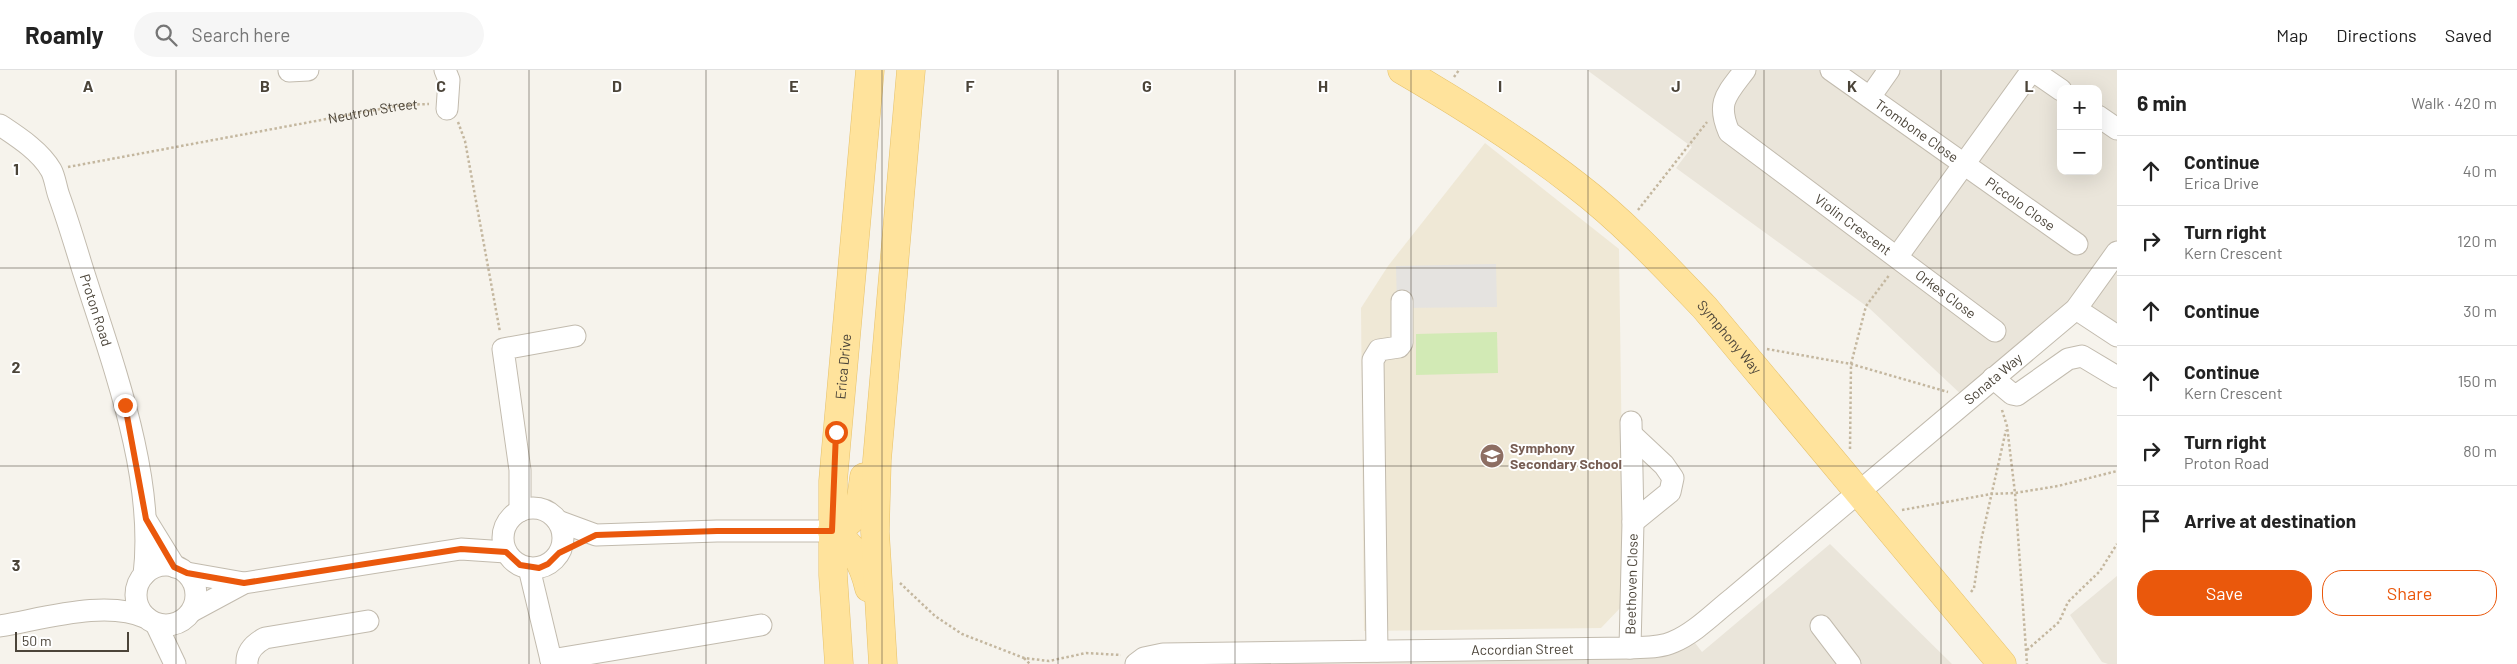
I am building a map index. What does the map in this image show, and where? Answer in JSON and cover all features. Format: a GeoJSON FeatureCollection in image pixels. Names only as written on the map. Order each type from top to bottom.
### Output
{"type":"FeatureCollection","features":[{"type":"Feature","properties":{"kind":"main road","name":"Erica Drive"},"geometry":{"type":"LineString","coordinates":[[839,664],[832,531],[836,432],[870,70]]}},
{"type":"Feature","properties":{"kind":"main road"},"geometry":{"type":"LineString","coordinates":[[879,634],[875,532],[876,460],[911,70]]}},
{"type":"Feature","properties":{"kind":"main road","name":"Symphony Way"},"geometry":{"type":"LineString","coordinates":[[1402,70],[1476,114],[1577,185],[1661,262],[1704,308],[2002,664]]}},
{"type":"Feature","properties":{"kind":"main road"},"geometry":{"type":"LineString","coordinates":[[832,531],[851,522],[860,503],[871,404],[890,318]]}},
{"type":"Feature","properties":{"kind":"main road"},"geometry":{"type":"LineString","coordinates":[[832,531],[844,539],[856,552],[865,573],[879,634],[883,664]]}},
{"type":"Feature","properties":{"kind":"street"},"geometry":{"type":"LineString","coordinates":[[444,70],[449,80],[447,109]]}},
{"type":"Feature","properties":{"kind":"street","name":"Violin Crescent"},"geometry":{"type":"LineString","coordinates":[[1744,70],[1725,97],[1722,115],[1729,132],[1897,257],[2032,70]]}},
{"type":"Feature","properties":{"kind":"street","name":"Trombone Close"},"geometry":{"type":"LineString","coordinates":[[1831,70],[1964,164]]}},
{"type":"Feature","properties":{"kind":"street","name":"Trombone Close"},"geometry":{"type":"LineString","coordinates":[[1870,97],[1889,70]]}},
{"type":"Feature","properties":{"kind":"street"},"geometry":{"type":"LineString","coordinates":[[2032,70],[2057,87]]}},
{"type":"Feature","properties":{"kind":"street"},"geometry":{"type":"LineString","coordinates":[[2102,119],[2117,129]]}},
{"type":"Feature","properties":{"kind":"street","name":"Proton Road"},"geometry":{"type":"LineString","coordinates":[[0,125],[32,149],[51,170],[125,405],[146,519],[147,553],[142,579]]}},
{"type":"Feature","properties":{"kind":"street","name":"Piccolo Close"},"geometry":{"type":"LineString","coordinates":[[1964,164],[2077,244]]}},
{"type":"Feature","properties":{"kind":"street","name":"Sonata Way"},"geometry":{"type":"LineString","coordinates":[[1857,493],[2076,309],[2117,252]]}},
{"type":"Feature","properties":{"kind":"street","name":"Orkes Close"},"geometry":{"type":"LineString","coordinates":[[1897,257],[1995,331]]}},
{"type":"Feature","properties":{"kind":"street"},"geometry":{"type":"LineString","coordinates":[[1377,651],[1372,368],[1373,360],[1379,350],[1399,347],[1402,343],[1402,301]]}},
{"type":"Feature","properties":{"kind":"street"},"geometry":{"type":"LineString","coordinates":[[2076,309],[2117,336]]}},
{"type":"Feature","properties":{"kind":"street"},"geometry":{"type":"LineString","coordinates":[[520,511],[520,470],[503,349],[575,336]]}},
{"type":"Feature","properties":{"kind":"street"},"geometry":{"type":"LineString","coordinates":[[1993,378],[2012,394],[2017,394],[2068,359],[2082,356],[2117,377]]}},
{"type":"Feature","properties":{"kind":"street","name":"Beethoven Close"},"geometry":{"type":"LineString","coordinates":[[1630,648],[1633,522],[1631,428],[1673,478],[1670,492],[1633,522]]}},
{"type":"Feature","properties":{"kind":"street"},"geometry":{"type":"LineString","coordinates":[[520,470],[552,516],[563,537],[545,562],[538,606],[551,662],[761,624]]}},
{"type":"Feature","properties":{"kind":"street","name":"Accordian Street"},"geometry":{"type":"LineString","coordinates":[[1130,659],[1163,654],[1377,651],[1444,657],[1664,645],[1682,638],[1857,493]]}},
{"type":"Feature","properties":{"kind":"street"},"geometry":{"type":"LineString","coordinates":[[596,535],[545,562],[512,560],[505,542],[512,516],[529,508],[596,535],[717,531],[832,531]]}},
{"type":"Feature","properties":{"kind":"street","name":"Proton Road"},"geometry":{"type":"LineString","coordinates":[[146,519],[181,570]]}},
{"type":"Feature","properties":{"kind":"street"},"geometry":{"type":"LineString","coordinates":[[0,626],[99,610],[138,614],[166,625],[244,583],[505,542]]}},
{"type":"Feature","properties":{"kind":"street"},"geometry":{"type":"LineString","coordinates":[[99,610],[160,566],[244,583]]}},
{"type":"Feature","properties":{"kind":"street"},"geometry":{"type":"LineString","coordinates":[[176,664],[187,615],[196,601],[196,590],[181,570]]}},
{"type":"Feature","properties":{"kind":"street"},"geometry":{"type":"LineString","coordinates":[[142,579],[137,602],[152,621],[176,664]]}},
{"type":"Feature","properties":{"kind":"street"},"geometry":{"type":"LineString","coordinates":[[247,664],[248,653],[257,642],[264,638],[368,622]]}},
{"type":"Feature","properties":{"kind":"street"},"geometry":{"type":"LineString","coordinates":[[1821,626],[1850,664]]}},
{"type":"Feature","properties":{"kind":"path"},"geometry":{"type":"LineString","coordinates":[[1452,80],[1459,70]]}},
{"type":"Feature","properties":{"kind":"path","name":"Neutron Street"},"geometry":{"type":"LineString","coordinates":[[51,170],[402,105],[430,104],[447,109]]}},
{"type":"Feature","properties":{"kind":"path"},"geometry":{"type":"LineString","coordinates":[[447,109],[457,121],[465,141],[503,349]]}},
{"type":"Feature","properties":{"kind":"path"},"geometry":{"type":"LineString","coordinates":[[1635,215],[1713,114]]}},
{"type":"Feature","properties":{"kind":"path"},"geometry":{"type":"LineString","coordinates":[[1850,458],[1852,425],[1851,364],[1866,306],[1892,272],[1897,257]]}},
{"type":"Feature","properties":{"kind":"path"},"geometry":{"type":"LineString","coordinates":[[1763,350],[1851,364],[1950,392]]}},
{"type":"Feature","properties":{"kind":"path"},"geometry":{"type":"LineString","coordinates":[[2002,408],[2014,493],[2027,664]]}},
{"type":"Feature","properties":{"kind":"path"},"geometry":{"type":"LineString","coordinates":[[1967,599],[1974,588],[1991,494],[2006,426]]}},
{"type":"Feature","properties":{"kind":"path"},"geometry":{"type":"LineString","coordinates":[[1898,517],[1902,510],[1991,494],[2014,493],[2058,486],[2117,471]]}},
{"type":"Feature","properties":{"kind":"path"},"geometry":{"type":"LineString","coordinates":[[2027,650],[2059,622],[2068,602],[2100,571],[2117,544]]}},
{"type":"Feature","properties":{"kind":"path"},"geometry":{"type":"LineString","coordinates":[[895,579],[935,616],[962,634],[1024,658],[1049,661],[1086,653],[1130,659]]}},
{"type":"Feature","properties":{"kind":"path"},"geometry":{"type":"LineString","coordinates":[[1024,658],[1030,664]]}},
{"type":"Feature","properties":{"kind":"shaded area"},"geometry":{"type":"Polygon","coordinates":[[[1587,70],[2117,70],[2117,339],[2074,309],[1965,398],[1869,308],[1676,168],[1692,147],[1587,70]]]}},
{"type":"Feature","properties":{"kind":"shaded area","name":"Symphony Secondary School"},"geometry":{"type":"Polygon","coordinates":[[[1485,143],[1619,249],[1624,604],[1601,628],[1364,631],[1361,308],[1388,266],[1485,143]]]}},
{"type":"Feature","properties":{"kind":"shaded area"},"geometry":{"type":"Polygon","coordinates":[[[1496,264],[1497,307],[1397,308],[1396,266],[1496,264]]]}},
{"type":"Feature","properties":{"kind":"shaded area"},"geometry":{"type":"Polygon","coordinates":[[[1830,544],[1952,664],[1137,664],[1654,649],[1689,635],[1702,652],[1830,544]]]}},
{"type":"Feature","properties":{"kind":"shaded area"},"geometry":{"type":"Polygon","coordinates":[[[2117,576],[2117,664],[2108,664],[2102,662],[2070,615],[2117,576]]]}},
{"type":"Feature","properties":{"kind":"green space"},"geometry":{"type":"Polygon","coordinates":[[[1497,332],[1498,373],[1416,375],[1416,334],[1497,332]]]}},
{"type":"Feature","properties":{"kind":"place","name":"Symphony Secondary School"},"geometry":{"type":"Point","coordinates":[1492,456]}},
{"type":"Feature","properties":{"kind":"route"},"geometry":{"type":"LineString","coordinates":[[125,405],[133,439],[146,519],[159,538],[174,567],[187,573],[244,583],[461,549],[506,552],[512,560],[520,565],[529,568],[539,568],[548,564],[559,553],[596,535],[717,531],[832,531],[836,432]]}}]}
